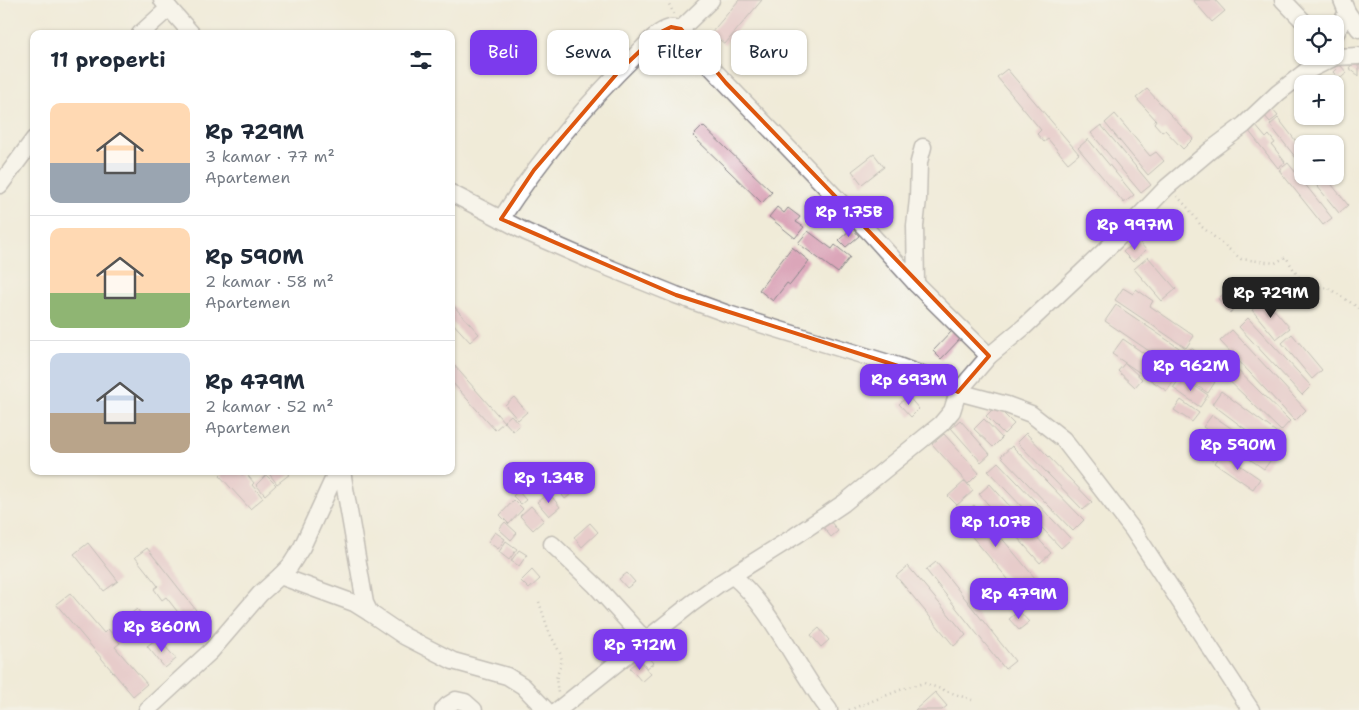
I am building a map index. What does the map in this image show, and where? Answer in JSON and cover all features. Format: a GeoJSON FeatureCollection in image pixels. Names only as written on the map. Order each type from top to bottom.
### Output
{"type":"FeatureCollection","features":[{"type":"Feature","properties":{"kind":"street"},"geometry":{"type":"LineString","coordinates":[[501,219],[534,170],[620,70],[659,33],[671,28],[681,29],[711,0]]}},
{"type":"Feature","properties":{"kind":"street"},"geometry":{"type":"LineString","coordinates":[[1283,0],[1297,15]]}},
{"type":"Feature","properties":{"kind":"street"},"geometry":{"type":"LineString","coordinates":[[143,30],[165,4],[188,30]]}},
{"type":"Feature","properties":{"kind":"street"},"geometry":{"type":"LineString","coordinates":[[1344,6],[1359,29]]}},
{"type":"Feature","properties":{"kind":"street"},"geometry":{"type":"LineString","coordinates":[[681,29],[695,50],[916,284],[989,356]]}},
{"type":"Feature","properties":{"kind":"street"},"geometry":{"type":"LineString","coordinates":[[1344,56],[1359,56]]}},
{"type":"Feature","properties":{"kind":"street"},"geometry":{"type":"LineString","coordinates":[[561,708],[690,604],[796,536],[866,487],[941,424],[952,411],[958,392],[989,356],[1024,327],[1117,239],[1166,187],[1244,125],[1278,93],[1305,72],[1318,65]]}},
{"type":"Feature","properties":{"kind":"street"},"geometry":{"type":"LineString","coordinates":[[0,185],[30,144]]}},
{"type":"Feature","properties":{"kind":"street"},"geometry":{"type":"LineString","coordinates":[[916,284],[915,226],[919,162],[923,147]]}},
{"type":"Feature","properties":{"kind":"street"},"geometry":{"type":"LineString","coordinates":[[455,195],[501,219],[592,261],[676,295],[728,314],[898,366],[943,383],[958,392],[1007,405],[1030,414],[1063,439],[1133,530],[1251,710]]}},
{"type":"Feature","properties":{"kind":"street"},"geometry":{"type":"LineString","coordinates":[[147,710],[212,652],[260,594],[290,566],[302,548],[335,475]]}},
{"type":"Feature","properties":{"kind":"street"},"geometry":{"type":"LineString","coordinates":[[343,475],[365,603],[370,612]]}},
{"type":"Feature","properties":{"kind":"street"},"geometry":{"type":"LineString","coordinates":[[552,544],[602,593],[644,640]]}},
{"type":"Feature","properties":{"kind":"street"},"geometry":{"type":"LineString","coordinates":[[280,576],[354,604],[370,612],[404,636],[453,661],[507,676],[523,686],[546,710]]}},
{"type":"Feature","properties":{"kind":"street"},"geometry":{"type":"LineString","coordinates":[[733,576],[765,613],[829,710]]}},
{"type":"Feature","properties":{"kind":"street"},"geometry":{"type":"LineString","coordinates":[[443,710],[456,700],[465,702],[474,710]]}},
{"type":"Feature","properties":{"kind":"path"},"geometry":{"type":"LineString","coordinates":[[1166,187],[1188,208],[1202,227],[1241,259],[1275,263],[1286,257],[1298,278],[1305,285],[1321,288],[1327,287],[1359,308]]}},
{"type":"Feature","properties":{"kind":"path"},"geometry":{"type":"LineString","coordinates":[[538,602],[562,660],[556,679],[561,708]]}},
{"type":"Feature","properties":{"kind":"path"},"geometry":{"type":"LineString","coordinates":[[850,710],[924,683],[972,700]]}},
{"type":"Feature","properties":{"kind":"highlighted area"},"geometry":{"type":"Polygon","coordinates":[[[671,27],[681,29],[726,83],[989,356],[958,392],[898,366],[676,295],[501,219],[534,170],[620,70],[659,33],[671,27]]]}},
{"type":"Feature","properties":{"kind":"building"},"geometry":{"type":"Polygon","coordinates":[[[739,0],[762,0],[737,30],[731,30],[731,37],[725,44],[721,41],[721,30],[714,30],[739,0]]]}},
{"type":"Feature","properties":{"kind":"building"},"geometry":{"type":"Polygon","coordinates":[[[1193,0],[1215,0],[1225,11],[1212,22],[1193,0]]]}},
{"type":"Feature","properties":{"kind":"building"},"geometry":{"type":"Polygon","coordinates":[[[1357,58],[1359,60],[1359,76],[1349,68],[1357,58]]]}},
{"type":"Feature","properties":{"kind":"building"},"geometry":{"type":"Polygon","coordinates":[[[1340,65],[1347,73],[1344,75],[1336,75],[1333,72],[1340,65]]]}},
{"type":"Feature","properties":{"kind":"building"},"geometry":{"type":"Polygon","coordinates":[[[1007,69],[1079,154],[1068,163],[1048,139],[1044,142],[1037,134],[1041,130],[997,77],[1007,69]]]}},
{"type":"Feature","properties":{"kind":"building"},"geometry":{"type":"Polygon","coordinates":[[[1147,89],[1193,139],[1183,149],[1165,130],[1162,132],[1154,123],[1156,120],[1136,98],[1147,89]]]}},
{"type":"Feature","properties":{"kind":"building"},"geometry":{"type":"Polygon","coordinates":[[[1272,109],[1278,116],[1270,122],[1264,115],[1272,109]]]}},
{"type":"Feature","properties":{"kind":"building"},"geometry":{"type":"Polygon","coordinates":[[[1115,114],[1150,156],[1156,152],[1164,161],[1148,175],[1105,123],[1115,114]]]}},
{"type":"Feature","properties":{"kind":"building"},"geometry":{"type":"Polygon","coordinates":[[[1278,118],[1294,139],[1294,155],[1270,125],[1278,118]]]}},
{"type":"Feature","properties":{"kind":"building"},"geometry":{"type":"Polygon","coordinates":[[[1101,125],[1151,185],[1141,193],[1091,133],[1101,125]]]}},
{"type":"Feature","properties":{"kind":"building"},"geometry":{"type":"Polygon","coordinates":[[[1255,125],[1266,138],[1269,135],[1275,143],[1272,145],[1285,162],[1278,168],[1248,130],[1255,125]]]}},
{"type":"Feature","properties":{"kind":"building"},"geometry":{"type":"Polygon","coordinates":[[[703,126],[772,192],[762,203],[693,136],[703,126]]]}},
{"type":"Feature","properties":{"kind":"building"},"geometry":{"type":"Polygon","coordinates":[[[1088,139],[1134,195],[1124,203],[1078,148],[1088,139]]]}},
{"type":"Feature","properties":{"kind":"building"},"geometry":{"type":"Polygon","coordinates":[[[874,154],[884,167],[862,184],[852,171],[874,154]]]}},
{"type":"Feature","properties":{"kind":"building"},"geometry":{"type":"Polygon","coordinates":[[[1288,163],[1294,170],[1294,185],[1306,185],[1332,218],[1323,225],[1279,170],[1288,163]]]}},
{"type":"Feature","properties":{"kind":"building"},"geometry":{"type":"Polygon","coordinates":[[[1316,185],[1332,185],[1348,205],[1339,213],[1316,185]]]}},
{"type":"Feature","properties":{"kind":"building"},"geometry":{"type":"Polygon","coordinates":[[[777,207],[784,213],[788,208],[800,217],[796,222],[804,227],[795,238],[769,217],[777,207]]]}},
{"type":"Feature","properties":{"kind":"building"},"geometry":{"type":"Polygon","coordinates":[[[852,228],[859,236],[846,247],[839,240],[852,228]]]}},
{"type":"Feature","properties":{"kind":"building"},"geometry":{"type":"Polygon","coordinates":[[[808,231],[832,249],[835,245],[850,257],[838,273],[798,243],[808,231]]]}},
{"type":"Feature","properties":{"kind":"building"},"geometry":{"type":"Polygon","coordinates":[[[1137,239],[1146,250],[1133,262],[1123,252],[1137,239]]]}},
{"type":"Feature","properties":{"kind":"building"},"geometry":{"type":"Polygon","coordinates":[[[792,247],[809,261],[790,285],[787,283],[773,301],[759,290],[792,247]]]}},
{"type":"Feature","properties":{"kind":"building"},"geometry":{"type":"Polygon","coordinates":[[[1148,257],[1176,289],[1162,301],[1134,269],[1148,257]]]}},
{"type":"Feature","properties":{"kind":"building"},"geometry":{"type":"Polygon","coordinates":[[[1253,278],[1262,289],[1254,295],[1246,285],[1253,278]]]}},
{"type":"Feature","properties":{"kind":"building"},"geometry":{"type":"Polygon","coordinates":[[[1123,288],[1133,294],[1136,289],[1153,301],[1150,306],[1194,336],[1186,348],[1115,300],[1123,288]]]}},
{"type":"Feature","properties":{"kind":"building"},"geometry":{"type":"Polygon","coordinates":[[[1230,288],[1242,302],[1230,313],[1218,299],[1230,288]]]}},
{"type":"Feature","properties":{"kind":"building"},"geometry":{"type":"Polygon","coordinates":[[[1265,299],[1290,328],[1276,339],[1252,310],[1265,299]]]}},
{"type":"Feature","properties":{"kind":"building"},"geometry":{"type":"Polygon","coordinates":[[[1116,305],[1185,352],[1174,368],[1105,321],[1116,305]]]}},
{"type":"Feature","properties":{"kind":"building"},"geometry":{"type":"Polygon","coordinates":[[[455,307],[479,334],[470,342],[455,325],[455,307]]]}},
{"type":"Feature","properties":{"kind":"building"},"geometry":{"type":"Polygon","coordinates":[[[1248,318],[1311,386],[1302,395],[1239,327],[1248,318]]]}},
{"type":"Feature","properties":{"kind":"building"},"geometry":{"type":"Polygon","coordinates":[[[953,330],[962,337],[941,359],[933,351],[953,330]]]}},
{"type":"Feature","properties":{"kind":"building"},"geometry":{"type":"Polygon","coordinates":[[[1232,330],[1306,410],[1295,421],[1220,341],[1232,330]]]}},
{"type":"Feature","properties":{"kind":"building"},"geometry":{"type":"Polygon","coordinates":[[[1292,334],[1322,370],[1312,379],[1282,343],[1292,334]]]}},
{"type":"Feature","properties":{"kind":"building"},"geometry":{"type":"Polygon","coordinates":[[[1123,339],[1177,376],[1167,391],[1112,354],[1123,339]]]}},
{"type":"Feature","properties":{"kind":"building"},"geometry":{"type":"Polygon","coordinates":[[[1191,348],[1204,357],[1197,367],[1184,358],[1191,348]]]}},
{"type":"Feature","properties":{"kind":"building"},"geometry":{"type":"Polygon","coordinates":[[[1183,360],[1215,382],[1208,393],[1176,372],[1183,360]]]}},
{"type":"Feature","properties":{"kind":"building"},"geometry":{"type":"Polygon","coordinates":[[[1228,361],[1290,421],[1281,431],[1218,370],[1228,361]]]}},
{"type":"Feature","properties":{"kind":"building"},"geometry":{"type":"Polygon","coordinates":[[[1125,363],[1142,379],[1135,387],[1118,371],[1125,363]]]}},
{"type":"Feature","properties":{"kind":"building"},"geometry":{"type":"Polygon","coordinates":[[[455,366],[504,422],[495,430],[455,385],[455,366]]]}},
{"type":"Feature","properties":{"kind":"building"},"geometry":{"type":"Polygon","coordinates":[[[1181,377],[1208,395],[1200,407],[1173,388],[1181,377]]]}},
{"type":"Feature","properties":{"kind":"building"},"geometry":{"type":"Polygon","coordinates":[[[1221,391],[1283,437],[1273,450],[1212,404],[1221,391]]]}},
{"type":"Feature","properties":{"kind":"building"},"geometry":{"type":"Polygon","coordinates":[[[908,396],[919,409],[911,417],[899,404],[908,396]]]}},
{"type":"Feature","properties":{"kind":"building"},"geometry":{"type":"Polygon","coordinates":[[[514,397],[527,412],[518,420],[505,405],[514,397]]]}},
{"type":"Feature","properties":{"kind":"building"},"geometry":{"type":"Polygon","coordinates":[[[1181,400],[1199,413],[1192,422],[1174,410],[1181,400]]]}},
{"type":"Feature","properties":{"kind":"building"},"geometry":{"type":"Polygon","coordinates":[[[996,406],[1014,424],[1004,434],[986,416],[996,406]]]}},
{"type":"Feature","properties":{"kind":"building"},"geometry":{"type":"Polygon","coordinates":[[[511,415],[520,425],[513,431],[504,421],[511,415]]]}},
{"type":"Feature","properties":{"kind":"building"},"geometry":{"type":"Polygon","coordinates":[[[1212,415],[1273,457],[1264,469],[1203,427],[1212,415]]]}},
{"type":"Feature","properties":{"kind":"building"},"geometry":{"type":"Polygon","coordinates":[[[984,419],[1002,438],[993,447],[974,429],[984,419]]]}},
{"type":"Feature","properties":{"kind":"building"},"geometry":{"type":"Polygon","coordinates":[[[960,420],[990,454],[981,462],[951,428],[960,420]]]}},
{"type":"Feature","properties":{"kind":"building"},"geometry":{"type":"Polygon","coordinates":[[[1026,433],[1092,502],[1083,510],[1017,442],[1026,433]]]}},
{"type":"Feature","properties":{"kind":"building"},"geometry":{"type":"Polygon","coordinates":[[[944,434],[979,473],[968,484],[932,444],[944,434]]]}},
{"type":"Feature","properties":{"kind":"building"},"geometry":{"type":"Polygon","coordinates":[[[1204,434],[1223,447],[1213,461],[1194,448],[1204,434]]]}},
{"type":"Feature","properties":{"kind":"building"},"geometry":{"type":"Polygon","coordinates":[[[1012,446],[1084,520],[1073,531],[1001,456],[1012,446]]]}},
{"type":"Feature","properties":{"kind":"building"},"geometry":{"type":"Polygon","coordinates":[[[1222,453],[1260,479],[1253,489],[1215,463],[1222,453]]]}},
{"type":"Feature","properties":{"kind":"building"},"geometry":{"type":"Polygon","coordinates":[[[998,462],[1071,539],[1061,548],[988,471],[998,462]]]}},
{"type":"Feature","properties":{"kind":"building"},"geometry":{"type":"Polygon","coordinates":[[[247,475],[254,483],[252,485],[263,498],[250,509],[220,476],[247,475]]]}},
{"type":"Feature","properties":{"kind":"building"},"geometry":{"type":"Polygon","coordinates":[[[266,475],[276,485],[265,495],[256,485],[266,475]]]}},
{"type":"Feature","properties":{"kind":"building"},"geometry":{"type":"Polygon","coordinates":[[[270,475],[289,475],[277,484],[270,475]]]}},
{"type":"Feature","properties":{"kind":"building"},"geometry":{"type":"Polygon","coordinates":[[[965,481],[973,491],[957,505],[948,496],[965,481]]]}},
{"type":"Feature","properties":{"kind":"building"},"geometry":{"type":"Polygon","coordinates":[[[570,484],[576,490],[565,499],[560,492],[570,484]]]}},
{"type":"Feature","properties":{"kind":"building"},"geometry":{"type":"Polygon","coordinates":[[[990,484],[1051,553],[1040,563],[979,494],[990,484]]]}},
{"type":"Feature","properties":{"kind":"building"},"geometry":{"type":"Polygon","coordinates":[[[518,491],[526,500],[521,504],[513,496],[518,491]]]}},
{"type":"Feature","properties":{"kind":"building"},"geometry":{"type":"Polygon","coordinates":[[[549,493],[560,507],[549,516],[537,502],[549,493]]]}},
{"type":"Feature","properties":{"kind":"building"},"geometry":{"type":"Polygon","coordinates":[[[514,500],[523,509],[509,524],[500,515],[514,500]]]}},
{"type":"Feature","properties":{"kind":"building"},"geometry":{"type":"Polygon","coordinates":[[[974,505],[1035,578],[1019,592],[957,519],[974,505]]]}},
{"type":"Feature","properties":{"kind":"building"},"geometry":{"type":"Polygon","coordinates":[[[531,506],[544,520],[533,530],[520,516],[531,506]]]}},
{"type":"Feature","properties":{"kind":"building"},"geometry":{"type":"Polygon","coordinates":[[[827,517],[838,531],[831,537],[820,523],[827,517]]]}},
{"type":"Feature","properties":{"kind":"building"},"geometry":{"type":"Polygon","coordinates":[[[505,522],[517,533],[511,540],[499,529],[505,522]]]}},
{"type":"Feature","properties":{"kind":"building"},"geometry":{"type":"Polygon","coordinates":[[[590,523],[598,532],[582,547],[574,537],[590,523]]]}},
{"type":"Feature","properties":{"kind":"building"},"geometry":{"type":"Polygon","coordinates":[[[495,532],[505,539],[498,549],[488,542],[495,532]]]}},
{"type":"Feature","properties":{"kind":"building"},"geometry":{"type":"Polygon","coordinates":[[[506,541],[517,549],[509,560],[499,552],[506,541]]]}},
{"type":"Feature","properties":{"kind":"building"},"geometry":{"type":"Polygon","coordinates":[[[88,543],[118,581],[104,591],[74,554],[88,543]]]}},
{"type":"Feature","properties":{"kind":"building"},"geometry":{"type":"Polygon","coordinates":[[[147,548],[196,610],[184,620],[166,597],[162,600],[154,589],[158,586],[135,557],[147,548]]]}},
{"type":"Feature","properties":{"kind":"building"},"geometry":{"type":"Polygon","coordinates":[[[519,550],[527,555],[519,566],[511,561],[519,550]]]}},
{"type":"Feature","properties":{"kind":"building"},"geometry":{"type":"Polygon","coordinates":[[[936,562],[1015,661],[1005,669],[926,570],[936,562]]]}},
{"type":"Feature","properties":{"kind":"building"},"geometry":{"type":"Polygon","coordinates":[[[908,566],[966,635],[954,646],[896,576],[908,566]]]}},
{"type":"Feature","properties":{"kind":"building"},"geometry":{"type":"Polygon","coordinates":[[[532,570],[540,579],[529,589],[521,581],[532,570]]]}},
{"type":"Feature","properties":{"kind":"building"},"geometry":{"type":"Polygon","coordinates":[[[627,573],[635,582],[627,588],[619,579],[627,573]]]}},
{"type":"Feature","properties":{"kind":"building"},"geometry":{"type":"Polygon","coordinates":[[[70,593],[104,633],[108,629],[120,643],[115,647],[147,684],[133,696],[56,604],[70,593]]]}},
{"type":"Feature","properties":{"kind":"building"},"geometry":{"type":"Polygon","coordinates":[[[137,609],[154,630],[143,640],[125,618],[137,609]]]}},
{"type":"Feature","properties":{"kind":"building"},"geometry":{"type":"Polygon","coordinates":[[[1019,611],[1029,622],[1019,630],[1009,619],[1019,611]]]}},
{"type":"Feature","properties":{"kind":"building"},"geometry":{"type":"Polygon","coordinates":[[[819,628],[829,640],[821,647],[811,635],[819,628]]]}},
{"type":"Feature","properties":{"kind":"building"},"geometry":{"type":"Polygon","coordinates":[[[673,629],[683,641],[675,647],[665,635],[673,629]]]}},
{"type":"Feature","properties":{"kind":"building"},"geometry":{"type":"Polygon","coordinates":[[[158,638],[176,659],[165,668],[147,646],[158,638]]]}},
{"type":"Feature","properties":{"kind":"building"},"geometry":{"type":"Polygon","coordinates":[[[648,656],[654,663],[647,668],[642,661],[648,656]]]}},
{"type":"Feature","properties":{"kind":"building"},"geometry":{"type":"Polygon","coordinates":[[[639,660],[651,674],[642,682],[630,668],[639,660]]]}},
{"type":"Feature","properties":{"kind":"building"},"geometry":{"type":"Polygon","coordinates":[[[935,692],[947,706],[942,710],[915,710],[935,692]]]}}]}
